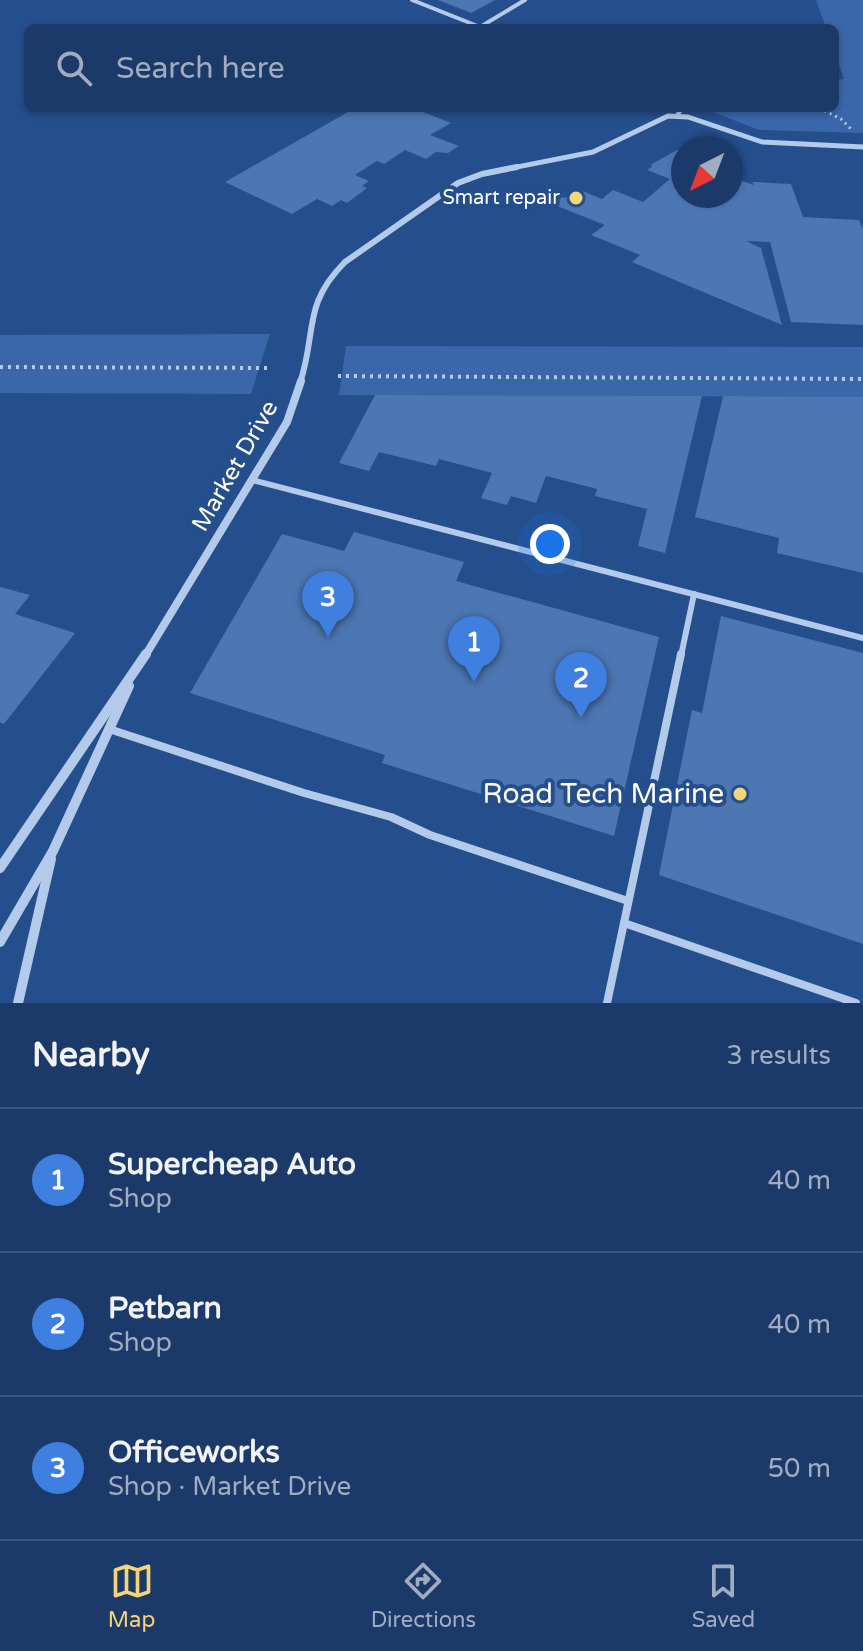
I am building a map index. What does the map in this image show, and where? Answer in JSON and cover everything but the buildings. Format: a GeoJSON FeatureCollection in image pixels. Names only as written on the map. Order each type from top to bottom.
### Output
{"type":"FeatureCollection","features":[{"type":"Feature","properties":{"kind":"street","name":"Market Drive"},"geometry":{"type":"LineString","coordinates":[[0,868],[138,667],[252,480],[296,402],[307,363],[314,305],[325,283],[345,262],[458,183],[499,170],[593,152],[680,112],[762,142],[863,147]]}},
{"type":"Feature","properties":{"kind":"street","name":"Market Drive"},"geometry":{"type":"LineString","coordinates":[[0,942],[53,851],[138,667]]}},
{"type":"Feature","properties":{"kind":"street"},"geometry":{"type":"LineString","coordinates":[[98,725],[109,729]]}},
{"type":"Feature","properties":{"kind":"street"},"geometry":{"type":"LineString","coordinates":[[18,1003],[53,851]]}},
{"type":"Feature","properties":{"kind":"lane"},"geometry":{"type":"LineString","coordinates":[[412,0],[472,24]]}},
{"type":"Feature","properties":{"kind":"lane"},"geometry":{"type":"LineString","coordinates":[[485,24],[525,0]]}},
{"type":"Feature","properties":{"kind":"lane"},"geometry":{"type":"LineString","coordinates":[[252,480],[863,638]]}},
{"type":"Feature","properties":{"kind":"lane"},"geometry":{"type":"LineString","coordinates":[[607,1003],[694,594]]}},
{"type":"Feature","properties":{"kind":"lane"},"geometry":{"type":"LineString","coordinates":[[109,729],[304,793],[391,817],[430,835],[628,901]]}},
{"type":"Feature","properties":{"kind":"lane"},"geometry":{"type":"LineString","coordinates":[[624,923],[856,1003]]}},
{"type":"Feature","properties":{"kind":"path"},"geometry":{"type":"LineString","coordinates":[[827,112],[841,119],[854,135]]}},
{"type":"Feature","properties":{"kind":"path"},"geometry":{"type":"LineString","coordinates":[[0,367],[269,368]]}},
{"type":"Feature","properties":{"kind":"path"},"geometry":{"type":"LineString","coordinates":[[338,376],[863,379]]}},
{"type":"Feature","properties":{"kind":"shaded area"},"geometry":{"type":"Polygon","coordinates":[[[816,0],[863,0],[863,133],[759,130],[713,112],[839,112],[839,80],[844,79],[839,65],[839,24],[825,24],[816,0]]]}},
{"type":"Feature","properties":{"kind":"shaded area"},"geometry":{"type":"Polygon","coordinates":[[[270,334],[251,394],[0,393],[0,335],[270,334]]]}},
{"type":"Feature","properties":{"kind":"shaded area"},"geometry":{"type":"Polygon","coordinates":[[[346,346],[863,347],[863,397],[339,395],[346,346]]]}},
{"type":"Feature","properties":{"kind":"place","name":"Smart repair"},"geometry":{"type":"Point","coordinates":[576,198]}},
{"type":"Feature","properties":{"kind":"place","name":"Officeworks"},"geometry":{"type":"Point","coordinates":[328,637]}},
{"type":"Feature","properties":{"kind":"place","name":"Supercheap Auto"},"geometry":{"type":"Point","coordinates":[474,682]}},
{"type":"Feature","properties":{"kind":"place","name":"Petbarn"},"geometry":{"type":"Point","coordinates":[581,718]}},
{"type":"Feature","properties":{"kind":"place","name":"Road Tech Marine"},"geometry":{"type":"Point","coordinates":[740,794]}}]}
